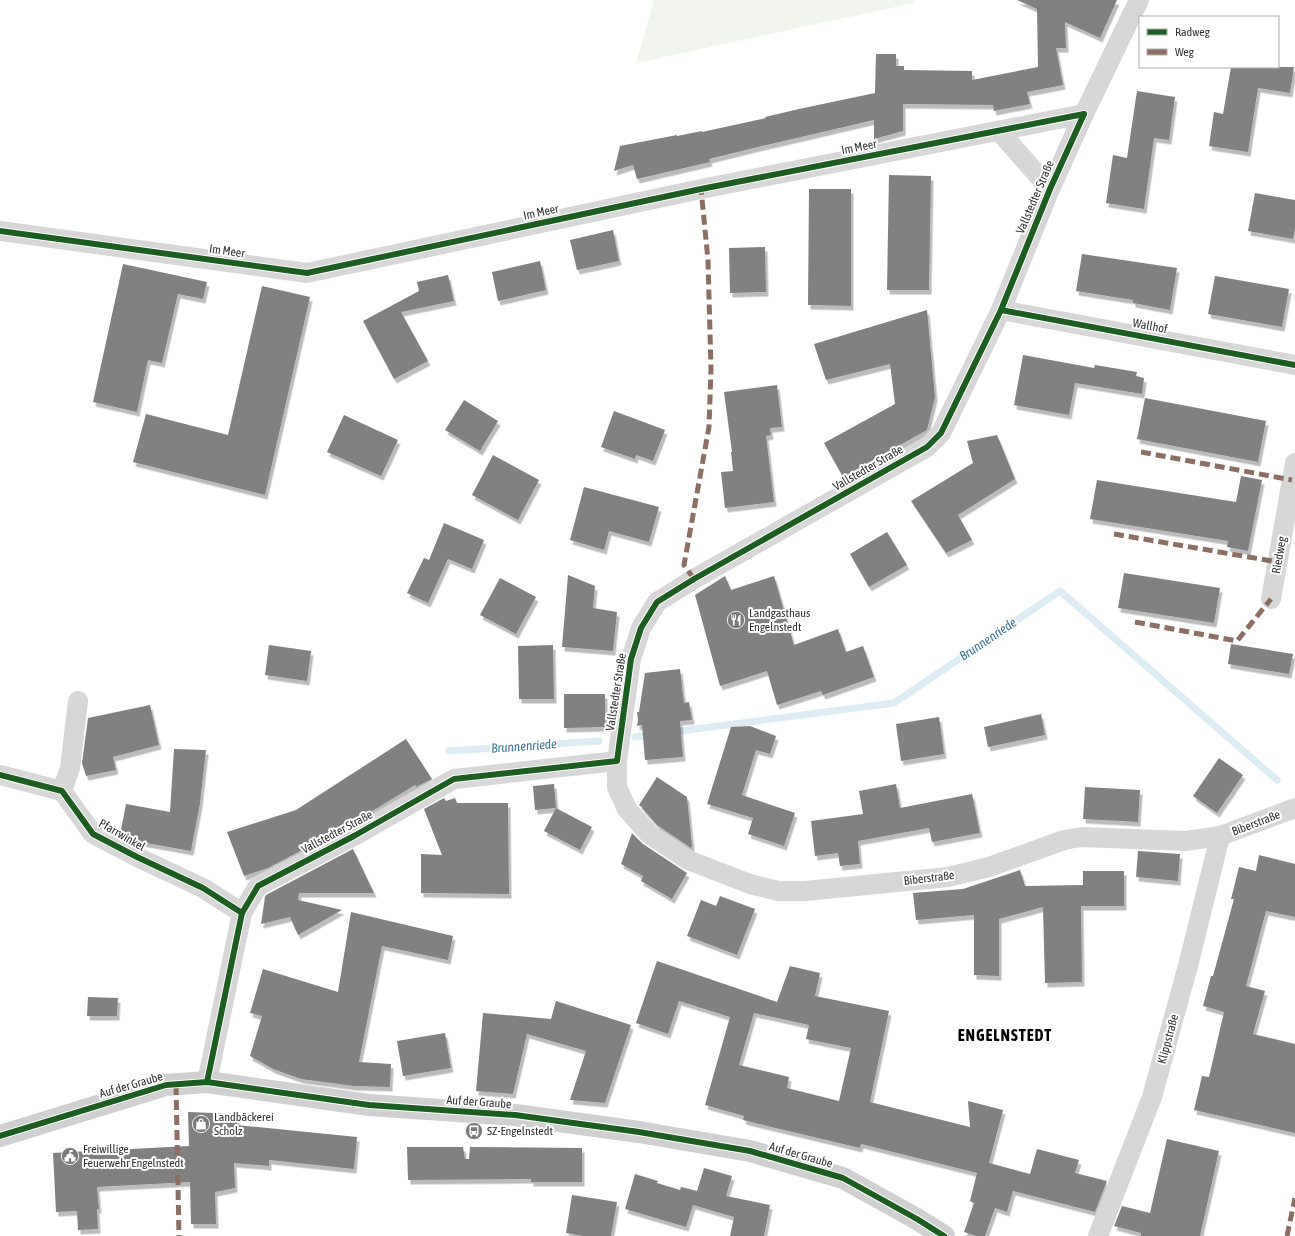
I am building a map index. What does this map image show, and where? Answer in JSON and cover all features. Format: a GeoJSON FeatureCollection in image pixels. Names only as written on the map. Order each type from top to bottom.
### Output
{"type":"FeatureCollection","features":[{"type":"Feature","properties":{"kind":"street","name":"Vallstedter Straße"},"geometry":{"type":"LineString","coordinates":[[207,1082],[242,913],[258,886],[354,836],[454,779],[617,761],[631,659],[641,628],[657,602],[694,579],[927,447],[941,433],[1001,310],[1050,189],[1139,0]]}},
{"type":"Feature","properties":{"kind":"street","name":"Im Meer"},"geometry":{"type":"LineString","coordinates":[[0,231],[307,273],[700,189],[1084,114]]}},
{"type":"Feature","properties":{"kind":"street"},"geometry":{"type":"LineString","coordinates":[[999,131],[1050,189]]}},
{"type":"Feature","properties":{"kind":"street","name":"Wallhof"},"geometry":{"type":"LineString","coordinates":[[1001,310],[1295,364]]}},
{"type":"Feature","properties":{"kind":"street","name":"Riedweg"},"geometry":{"type":"LineString","coordinates":[[1271,600],[1295,463]]}},
{"type":"Feature","properties":{"kind":"street"},"geometry":{"type":"LineString","coordinates":[[0,775],[62,791],[70,768],[78,701]]}},
{"type":"Feature","properties":{"kind":"street","name":"Biberstraße"},"geometry":{"type":"LineString","coordinates":[[617,761],[617,787],[619,792],[627,809],[650,834],[688,860],[750,884],[778,891],[804,891],[948,877],[988,866],[1064,840],[1081,837],[1186,841],[1220,836],[1295,808]]}},
{"type":"Feature","properties":{"kind":"street","name":"Pfarrwinkel"},"geometry":{"type":"LineString","coordinates":[[62,791],[93,834],[136,857],[203,888],[242,913]]}},
{"type":"Feature","properties":{"kind":"street","name":"Klippstraße"},"geometry":{"type":"LineString","coordinates":[[1098,1236],[1152,1098],[1189,962],[1220,836]]}},
{"type":"Feature","properties":{"kind":"street","name":"Auf der Graube"},"geometry":{"type":"LineString","coordinates":[[0,1136],[166,1086],[207,1082],[369,1105],[515,1115],[639,1132],[750,1151],[843,1178],[917,1219],[944,1236]]}},
{"type":"Feature","properties":{"kind":"shaded area"},"geometry":{"type":"Polygon","coordinates":[[[654,0],[915,0],[914,3],[636,63],[654,0]]]}},
{"type":"Feature","properties":{"kind":"building"},"geometry":{"type":"Polygon","coordinates":[[[1017,0],[1117,0],[1100,38],[1065,22],[1066,48],[1056,48],[1063,85],[1027,92],[1030,104],[994,111],[993,105],[903,104],[903,131],[874,139],[874,120],[709,159],[710,162],[637,179],[633,165],[614,171],[620,146],[677,135],[702,132],[875,93],[876,54],[896,54],[896,66],[904,66],[904,70],[972,71],[972,80],[1038,67],[1037,9],[1017,0]]]}},
{"type":"Feature","properties":{"kind":"building"},"geometry":{"type":"Polygon","coordinates":[[[1294,67],[1290,93],[1258,88],[1248,152],[1209,146],[1214,112],[1223,114],[1231,68],[1294,67]]]}},
{"type":"Feature","properties":{"kind":"building"},"geometry":{"type":"Polygon","coordinates":[[[1137,91],[1175,97],[1169,140],[1154,138],[1144,209],[1106,203],[1113,155],[1127,158],[1137,91]]]}},
{"type":"Feature","properties":{"kind":"building"},"geometry":{"type":"Polygon","coordinates":[[[889,175],[931,176],[929,290],[887,290],[889,175]]]}},
{"type":"Feature","properties":{"kind":"building"},"geometry":{"type":"Polygon","coordinates":[[[809,189],[851,189],[851,306],[808,305],[809,189]]]}},
{"type":"Feature","properties":{"kind":"building"},"geometry":{"type":"Polygon","coordinates":[[[1255,193],[1295,200],[1295,228],[1293,239],[1248,231],[1255,193]]]}},
{"type":"Feature","properties":{"kind":"building"},"geometry":{"type":"Polygon","coordinates":[[[613,230],[619,261],[577,270],[570,240],[613,230]]]}},
{"type":"Feature","properties":{"kind":"building"},"geometry":{"type":"Polygon","coordinates":[[[765,247],[766,292],[730,293],[729,248],[765,247]]]}},
{"type":"Feature","properties":{"kind":"building"},"geometry":{"type":"Polygon","coordinates":[[[1082,254],[1177,268],[1170,310],[1133,303],[1133,300],[1076,291],[1082,254]]]}},
{"type":"Feature","properties":{"kind":"building"},"geometry":{"type":"Polygon","coordinates":[[[540,261],[546,290],[498,301],[492,272],[540,261]]]}},
{"type":"Feature","properties":{"kind":"building"},"geometry":{"type":"Polygon","coordinates":[[[123,264],[207,282],[203,299],[178,294],[162,363],[148,360],[137,412],[93,402],[123,264]]]}},
{"type":"Feature","properties":{"kind":"building"},"geometry":{"type":"Polygon","coordinates":[[[448,275],[454,301],[401,312],[428,361],[394,379],[363,321],[419,291],[417,282],[448,275]]]}},
{"type":"Feature","properties":{"kind":"building"},"geometry":{"type":"Polygon","coordinates":[[[1215,276],[1289,289],[1282,327],[1208,314],[1215,276]]]}},
{"type":"Feature","properties":{"kind":"building"},"geometry":{"type":"Polygon","coordinates":[[[262,286],[310,297],[265,495],[133,462],[146,414],[228,435],[262,286]]]}},
{"type":"Feature","properties":{"kind":"building"},"geometry":{"type":"Polygon","coordinates":[[[927,310],[935,397],[927,430],[843,477],[824,443],[895,404],[890,364],[826,380],[814,344],[927,310]]]}},
{"type":"Feature","properties":{"kind":"building"},"geometry":{"type":"Polygon","coordinates":[[[1023,355],[1094,368],[1095,365],[1137,372],[1136,376],[1144,378],[1142,394],[1075,383],[1069,415],[1014,405],[1023,355]]]}},
{"type":"Feature","properties":{"kind":"building"},"geometry":{"type":"Polygon","coordinates":[[[777,385],[782,427],[770,428],[771,435],[766,436],[774,502],[725,508],[721,472],[733,471],[724,392],[777,385]]]}},
{"type":"Feature","properties":{"kind":"building"},"geometry":{"type":"Polygon","coordinates":[[[1145,398],[1266,421],[1258,462],[1137,439],[1145,398]]]}},
{"type":"Feature","properties":{"kind":"building"},"geometry":{"type":"Polygon","coordinates":[[[464,400],[498,421],[480,451],[445,430],[464,400]]]}},
{"type":"Feature","properties":{"kind":"building"},"geometry":{"type":"Polygon","coordinates":[[[614,411],[665,430],[653,461],[636,455],[635,459],[601,447],[614,411]]]}},
{"type":"Feature","properties":{"kind":"building"},"geometry":{"type":"Polygon","coordinates":[[[344,415],[398,440],[381,476],[327,452],[344,415]]]}},
{"type":"Feature","properties":{"kind":"building"},"geometry":{"type":"Polygon","coordinates":[[[997,435],[1015,479],[958,515],[972,540],[946,553],[911,501],[973,463],[967,441],[997,435]]]}},
{"type":"Feature","properties":{"kind":"building"},"geometry":{"type":"Polygon","coordinates":[[[493,455],[539,480],[518,520],[472,495],[493,455]]]}},
{"type":"Feature","properties":{"kind":"building"},"geometry":{"type":"Polygon","coordinates":[[[1241,476],[1262,480],[1248,551],[1227,547],[1228,541],[1090,519],[1097,480],[1236,502],[1241,476]]]}},
{"type":"Feature","properties":{"kind":"building"},"geometry":{"type":"Polygon","coordinates":[[[584,487],[659,507],[649,542],[609,531],[604,550],[570,540],[584,487]]]}},
{"type":"Feature","properties":{"kind":"building"},"geometry":{"type":"Polygon","coordinates":[[[444,523],[484,540],[472,569],[448,559],[428,603],[407,593],[424,558],[429,560],[444,523]]]}},
{"type":"Feature","properties":{"kind":"building"},"geometry":{"type":"Polygon","coordinates":[[[887,532],[907,565],[869,587],[850,554],[887,532]]]}},
{"type":"Feature","properties":{"kind":"building"},"geometry":{"type":"Polygon","coordinates":[[[1124,573],[1220,588],[1214,623],[1118,608],[1124,573]]]}},
{"type":"Feature","properties":{"kind":"building"},"geometry":{"type":"Polygon","coordinates":[[[568,575],[595,586],[593,608],[617,612],[613,651],[562,647],[568,575]]]}},
{"type":"Feature","properties":{"kind":"building"},"geometry":{"type":"Polygon","coordinates":[[[725,576],[731,590],[774,576],[794,645],[838,629],[846,652],[863,646],[874,677],[823,695],[821,691],[777,705],[767,671],[720,686],[695,595],[725,576]]]}},
{"type":"Feature","properties":{"kind":"building"},"geometry":{"type":"Polygon","coordinates":[[[500,578],[536,597],[516,634],[480,615],[500,578]]]}},
{"type":"Feature","properties":{"kind":"building"},"geometry":{"type":"Polygon","coordinates":[[[1231,644],[1293,654],[1289,674],[1228,664],[1231,644]]]}},
{"type":"Feature","properties":{"kind":"building"},"geometry":{"type":"Polygon","coordinates":[[[269,645],[311,651],[307,681],[265,675],[269,645]]]}},
{"type":"Feature","properties":{"kind":"building"},"geometry":{"type":"Polygon","coordinates":[[[553,645],[554,699],[519,699],[518,646],[553,645]]]}},
{"type":"Feature","properties":{"kind":"building"},"geometry":{"type":"Polygon","coordinates":[[[680,669],[684,703],[689,702],[692,720],[680,721],[683,757],[645,760],[642,725],[637,726],[637,712],[639,712],[645,673],[680,669]]]}},
{"type":"Feature","properties":{"kind":"building"},"geometry":{"type":"Polygon","coordinates":[[[564,694],[605,694],[605,727],[564,728],[564,694]]]}},
{"type":"Feature","properties":{"kind":"building"},"geometry":{"type":"Polygon","coordinates":[[[150,705],[159,745],[113,757],[116,770],[86,776],[82,763],[88,718],[150,705]]]}},
{"type":"Feature","properties":{"kind":"building"},"geometry":{"type":"Polygon","coordinates":[[[1041,714],[1045,735],[988,747],[984,727],[1041,714]]]}},
{"type":"Feature","properties":{"kind":"building"},"geometry":{"type":"Polygon","coordinates":[[[939,717],[944,754],[901,761],[896,724],[939,717]]]}},
{"type":"Feature","properties":{"kind":"building"},"geometry":{"type":"Polygon","coordinates":[[[750,726],[776,736],[770,754],[756,750],[742,795],[795,813],[784,846],[748,834],[753,818],[707,804],[731,727],[750,726]]]}},
{"type":"Feature","properties":{"kind":"building"},"geometry":{"type":"Polygon","coordinates":[[[406,739],[432,779],[416,787],[415,785],[348,826],[268,868],[244,876],[227,832],[296,810],[406,739]]]}},
{"type":"Feature","properties":{"kind":"building"},"geometry":{"type":"Polygon","coordinates":[[[174,749],[206,750],[200,803],[191,851],[129,840],[120,835],[126,804],[170,812],[174,749]]]}},
{"type":"Feature","properties":{"kind":"building"},"geometry":{"type":"Polygon","coordinates":[[[1219,758],[1243,775],[1217,813],[1193,796],[1219,758]]]}},
{"type":"Feature","properties":{"kind":"building"},"geometry":{"type":"Polygon","coordinates":[[[657,777],[687,797],[691,848],[657,825],[639,805],[657,777]]]}},
{"type":"Feature","properties":{"kind":"building"},"geometry":{"type":"Polygon","coordinates":[[[554,784],[556,808],[535,810],[533,786],[554,784]]]}},
{"type":"Feature","properties":{"kind":"building"},"geometry":{"type":"Polygon","coordinates":[[[896,784],[900,808],[972,794],[980,833],[932,842],[929,828],[858,841],[860,864],[840,866],[838,853],[815,856],[811,821],[863,814],[859,791],[896,784]]]}},
{"type":"Feature","properties":{"kind":"building"},"geometry":{"type":"Polygon","coordinates":[[[1085,787],[1140,790],[1138,822],[1083,819],[1085,787]]]}},
{"type":"Feature","properties":{"kind":"building"},"geometry":{"type":"Polygon","coordinates":[[[444,798],[446,801],[455,798],[457,803],[508,803],[509,894],[421,893],[421,854],[442,855],[424,809],[444,798]]]}},
{"type":"Feature","properties":{"kind":"building"},"geometry":{"type":"Polygon","coordinates":[[[556,808],[592,827],[580,850],[544,831],[556,808]]]}},
{"type":"Feature","properties":{"kind":"building"},"geometry":{"type":"Polygon","coordinates":[[[632,833],[643,844],[687,873],[672,899],[641,881],[643,876],[621,864],[632,833]]]}},
{"type":"Feature","properties":{"kind":"building"},"geometry":{"type":"Polygon","coordinates":[[[353,849],[374,893],[299,893],[298,900],[342,910],[298,935],[290,917],[261,924],[266,895],[353,849]]]}},
{"type":"Feature","properties":{"kind":"building"},"geometry":{"type":"Polygon","coordinates":[[[1138,851],[1180,854],[1178,881],[1136,877],[1138,851]]]}},
{"type":"Feature","properties":{"kind":"building"},"geometry":{"type":"Polygon","coordinates":[[[1259,855],[1295,864],[1295,917],[1266,911],[1246,986],[1265,991],[1253,1034],[1295,1044],[1295,1133],[1194,1110],[1202,1076],[1209,1077],[1224,1012],[1203,1006],[1211,976],[1213,976],[1234,899],[1231,899],[1239,867],[1256,871],[1259,855]]]}},
{"type":"Feature","properties":{"kind":"building"},"geometry":{"type":"Polygon","coordinates":[[[1020,870],[1025,886],[1083,885],[1083,871],[1124,871],[1124,906],[1081,906],[1082,982],[1045,983],[1043,907],[999,919],[999,976],[974,975],[974,915],[916,920],[913,893],[963,889],[1020,870]]]}},
{"type":"Feature","properties":{"kind":"building"},"geometry":{"type":"Polygon","coordinates":[[[720,896],[755,909],[737,955],[687,936],[701,900],[716,906],[720,896]]]}},
{"type":"Feature","properties":{"kind":"building"},"geometry":{"type":"Polygon","coordinates":[[[351,912],[453,936],[448,960],[382,946],[359,1062],[391,1064],[390,1087],[354,1086],[301,1079],[273,1069],[250,1056],[262,1016],[250,1013],[263,969],[338,992],[351,912]]]}},
{"type":"Feature","properties":{"kind":"building"},"geometry":{"type":"Polygon","coordinates":[[[657,961],[777,1002],[790,966],[820,973],[815,996],[889,1011],[870,1102],[970,1127],[968,1101],[1003,1110],[989,1163],[1030,1174],[1037,1149],[1079,1160],[1075,1173],[1107,1181],[1095,1212],[1013,1191],[1007,1212],[995,1208],[985,1236],[976,1236],[964,1232],[974,1203],[970,1201],[977,1173],[861,1144],[860,1148],[743,1120],[744,1116],[705,1105],[730,1017],[679,1001],[668,1034],[636,1023],[657,961]],[[754,1013],[739,1065],[789,1077],[787,1088],[839,1101],[851,1048],[806,1039],[809,1025],[754,1013]]]}},
{"type":"Feature","properties":{"kind":"building"},"geometry":{"type":"Polygon","coordinates":[[[88,997],[118,998],[117,1016],[87,1016],[88,997]]]}},
{"type":"Feature","properties":{"kind":"building"},"geometry":{"type":"Polygon","coordinates":[[[556,1001],[631,1025],[605,1103],[570,1100],[586,1051],[527,1034],[513,1094],[476,1091],[483,1013],[551,1019],[556,1001]]]}},
{"type":"Feature","properties":{"kind":"building"},"geometry":{"type":"Polygon","coordinates":[[[445,1033],[451,1068],[403,1076],[397,1041],[445,1033]]]}},
{"type":"Feature","properties":{"kind":"building"},"geometry":{"type":"Polygon","coordinates":[[[188,1112],[238,1114],[237,1125],[357,1137],[354,1169],[269,1160],[269,1166],[234,1163],[235,1188],[215,1192],[216,1224],[191,1224],[190,1182],[97,1187],[99,1209],[97,1209],[98,1229],[78,1230],[77,1211],[56,1212],[53,1153],[189,1146],[188,1112]]]}},
{"type":"Feature","properties":{"kind":"building"},"geometry":{"type":"Polygon","coordinates":[[[1167,1139],[1219,1151],[1200,1236],[1141,1236],[1141,1233],[1114,1226],[1122,1206],[1150,1213],[1167,1139]]]}},
{"type":"Feature","properties":{"kind":"building"},"geometry":{"type":"Polygon","coordinates":[[[407,1147],[463,1147],[465,1159],[469,1159],[470,1147],[582,1148],[582,1182],[531,1182],[531,1179],[408,1180],[407,1147]]]}},
{"type":"Feature","properties":{"kind":"building"},"geometry":{"type":"Polygon","coordinates":[[[704,1168],[732,1176],[726,1196],[770,1205],[764,1236],[730,1236],[734,1217],[693,1205],[686,1227],[625,1209],[635,1174],[680,1190],[681,1187],[697,1191],[704,1168]]]}},
{"type":"Feature","properties":{"kind":"building"},"geometry":{"type":"Polygon","coordinates":[[[572,1195],[617,1202],[611,1236],[583,1236],[566,1233],[572,1195]]]}},
{"type":"Feature","properties":{"kind":"waterway","name":"Brunnenriede"},"geometry":{"type":"LineString","coordinates":[[673,732],[894,703],[1060,591],[1277,780]]}},
{"type":"Feature","properties":{"kind":"waterway","name":"Brunnenriede"},"geometry":{"type":"LineString","coordinates":[[635,737],[652,735]]}},
{"type":"Feature","properties":{"kind":"waterway","name":"Brunnenriede"},"geometry":{"type":"LineString","coordinates":[[449,751],[599,741]]}},
{"type":"Feature","properties":{"kind":"marked path"},"geometry":{"type":"LineString","coordinates":[[694,579],[684,565],[709,427],[711,369],[708,260],[701,189]]}},
{"type":"Feature","properties":{"kind":"marked path"},"geometry":{"type":"LineString","coordinates":[[1141,452],[1292,480]]}},
{"type":"Feature","properties":{"kind":"marked path"},"geometry":{"type":"LineString","coordinates":[[1114,534],[1278,562]]}},
{"type":"Feature","properties":{"kind":"marked path"},"geometry":{"type":"LineString","coordinates":[[1135,622],[1237,641],[1271,599]]}},
{"type":"Feature","properties":{"kind":"marked path"},"geometry":{"type":"LineString","coordinates":[[176,1085],[179,1236]]}},
{"type":"Feature","properties":{"kind":"marked path"},"geometry":{"type":"LineString","coordinates":[[1287,1236],[1295,1198]]}},
{"type":"Feature","properties":{"kind":"cycle path"},"geometry":{"type":"LineString","coordinates":[[0,231],[307,273],[701,189],[1084,114]]}},
{"type":"Feature","properties":{"kind":"cycle path"},"geometry":{"type":"LineString","coordinates":[[207,1082],[242,913],[258,886],[354,836],[454,779],[617,761],[631,659],[641,628],[657,602],[694,579],[927,447],[941,433],[1001,310],[1050,189],[1084,114]]}},
{"type":"Feature","properties":{"kind":"cycle path"},"geometry":{"type":"LineString","coordinates":[[1001,310],[1295,365]]}},
{"type":"Feature","properties":{"kind":"cycle path"},"geometry":{"type":"LineString","coordinates":[[0,775],[62,791],[93,834],[137,857],[203,888],[242,913]]}},
{"type":"Feature","properties":{"kind":"cycle path"},"geometry":{"type":"LineString","coordinates":[[0,1136],[166,1085],[207,1082],[369,1105],[515,1115],[639,1132],[750,1151],[843,1178],[917,1219],[944,1236]]}},
{"type":"Feature","properties":{"kind":"place","name":"Landgasthaus Engelnstedt"},"geometry":{"type":"Point","coordinates":[736,620]}},
{"type":"Feature","properties":{"kind":"place","name":"Landbäckerei Scholz"},"geometry":{"type":"Point","coordinates":[201,1124]}},
{"type":"Feature","properties":{"kind":"place","name":"SZ-Engelnstedt"},"geometry":{"type":"Point","coordinates":[474,1131]}},
{"type":"Feature","properties":{"kind":"place","name":"Freiwillige Feuerwehr Engelnstedt"},"geometry":{"type":"Point","coordinates":[70,1156]}},
{"type":"Feature","properties":{"kind":"district","name":"ENGELNSTEDT"},"geometry":{"type":"Point","coordinates":[1005,1035]}}]}
